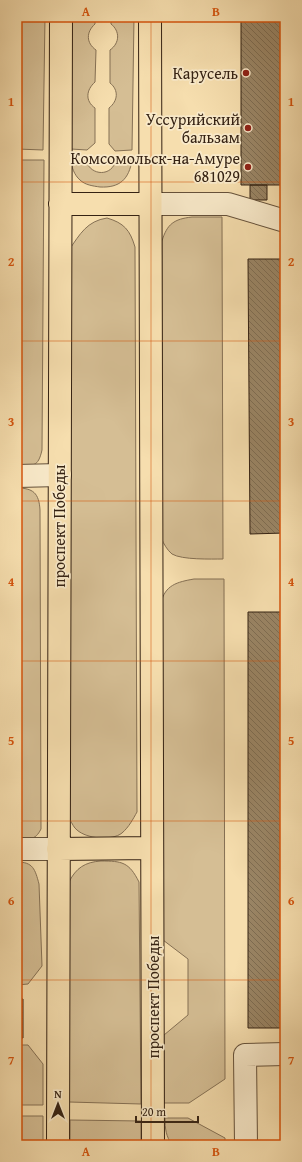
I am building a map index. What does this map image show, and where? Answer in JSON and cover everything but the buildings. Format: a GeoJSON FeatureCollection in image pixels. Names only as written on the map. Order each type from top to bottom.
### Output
{"type":"FeatureCollection","features":[{"type":"Feature","properties":{"kind":"main road","name":"проспект Победы"},"geometry":{"type":"LineString","coordinates":[[58,1145],[61,17]]}},
{"type":"Feature","properties":{"kind":"main road","name":"проспект Победы"},"geometry":{"type":"LineString","coordinates":[[150,17],[152,848],[155,1140]]}},
{"type":"Feature","properties":{"kind":"main road"},"geometry":{"type":"LineString","coordinates":[[60,204],[150,204]]}},
{"type":"Feature","properties":{"kind":"main road"},"geometry":{"type":"LineString","coordinates":[[58,848],[152,848]]}},
{"type":"Feature","properties":{"kind":"lane"},"geometry":{"type":"LineString","coordinates":[[150,204],[228,204],[285,222]]}},
{"type":"Feature","properties":{"kind":"lane"},"geometry":{"type":"LineString","coordinates":[[17,476],[60,475]]}},
{"type":"Feature","properties":{"kind":"lane"},"geometry":{"type":"LineString","coordinates":[[17,849],[58,848]]}},
{"type":"Feature","properties":{"kind":"lane"},"geometry":{"type":"LineString","coordinates":[[246,1145],[245,1055],[285,1054]]}},
{"type":"Feature","properties":{"kind":"shaded area"},"geometry":{"type":"Polygon","coordinates":[[[17,17],[45,17],[43,150],[17,149],[17,17]]]}},
{"type":"Feature","properties":{"kind":"shaded area"},"geometry":{"type":"Polygon","coordinates":[[[71,17],[95,17],[95,24],[90,30],[88,37],[90,44],[96,50],[95,82],[88,92],[88,99],[95,108],[95,143],[87,150],[71,149],[71,17]]]}},
{"type":"Feature","properties":{"kind":"shaded area"},"geometry":{"type":"Polygon","coordinates":[[[111,17],[134,17],[132,150],[115,151],[109,144],[109,108],[116,99],[115,89],[110,83],[110,50],[116,44],[118,37],[116,30],[111,24],[111,17]]]}},
{"type":"Feature","properties":{"kind":"shaded area"},"geometry":{"type":"Polygon","coordinates":[[[17,160],[44,160],[42,450],[37,463],[17,467],[17,160]]]}},
{"type":"Feature","properties":{"kind":"shaded area"},"geometry":{"type":"Polygon","coordinates":[[[70,160],[86,161],[92,170],[97,172],[106,172],[114,166],[116,160],[132,160],[129,172],[122,181],[113,186],[100,187],[82,182],[72,168],[70,160]]]}},
{"type":"Feature","properties":{"kind":"shaded area"},"geometry":{"type":"Polygon","coordinates":[[[192,217],[222,217],[223,559],[197,559],[177,556],[169,551],[161,538],[162,241],[166,230],[172,223],[180,219],[192,217]]]}},
{"type":"Feature","properties":{"kind":"shaded area"},"geometry":{"type":"Polygon","coordinates":[[[107,218],[118,222],[126,228],[135,247],[137,812],[129,826],[118,836],[100,838],[81,833],[75,828],[70,820],[69,250],[89,225],[107,218]]]}},
{"type":"Feature","properties":{"kind":"shaded area"},"geometry":{"type":"Polygon","coordinates":[[[17,488],[31,490],[37,496],[40,510],[41,829],[36,836],[25,839],[17,839],[17,488]]]}},
{"type":"Feature","properties":{"kind":"shaded area"},"geometry":{"type":"Polygon","coordinates":[[[194,579],[224,579],[225,1079],[189,1103],[164,1103],[164,1035],[188,1015],[188,959],[163,940],[161,603],[165,592],[173,585],[182,581],[194,579]]]}},
{"type":"Feature","properties":{"kind":"shaded area"},"geometry":{"type":"Polygon","coordinates":[[[101,861],[114,861],[124,864],[132,870],[139,882],[141,1104],[69,1102],[69,882],[78,869],[86,864],[101,861]]]}},
{"type":"Feature","properties":{"kind":"shaded area"},"geometry":{"type":"Polygon","coordinates":[[[17,862],[27,863],[32,867],[39,884],[42,966],[28,984],[17,985],[17,862]]]}},
{"type":"Feature","properties":{"kind":"shaded area"},"geometry":{"type":"Polygon","coordinates":[[[17,1045],[28,1045],[43,1064],[43,1105],[17,1105],[17,1045]]]}},
{"type":"Feature","properties":{"kind":"shaded area"},"geometry":{"type":"Polygon","coordinates":[[[17,1116],[43,1116],[43,1145],[17,1145],[17,1116]]]}},
{"type":"Feature","properties":{"kind":"shaded area"},"geometry":{"type":"Polygon","coordinates":[[[165,1118],[188,1118],[225,1138],[225,1145],[172,1145],[166,1132],[165,1118]]]}},
{"type":"Feature","properties":{"kind":"shaded area"},"geometry":{"type":"Polygon","coordinates":[[[70,1120],[141,1121],[141,1145],[70,1145],[70,1120]]]}},
{"type":"Feature","properties":{"kind":"place","name":"Карусель"},"geometry":{"type":"Point","coordinates":[246,73]}},
{"type":"Feature","properties":{"kind":"place","name":"Уссурийский бальзам"},"geometry":{"type":"Point","coordinates":[248,128]}},
{"type":"Feature","properties":{"kind":"place","name":"Комсомольск-на-Амуре 681029"},"geometry":{"type":"Point","coordinates":[248,167]}}]}
